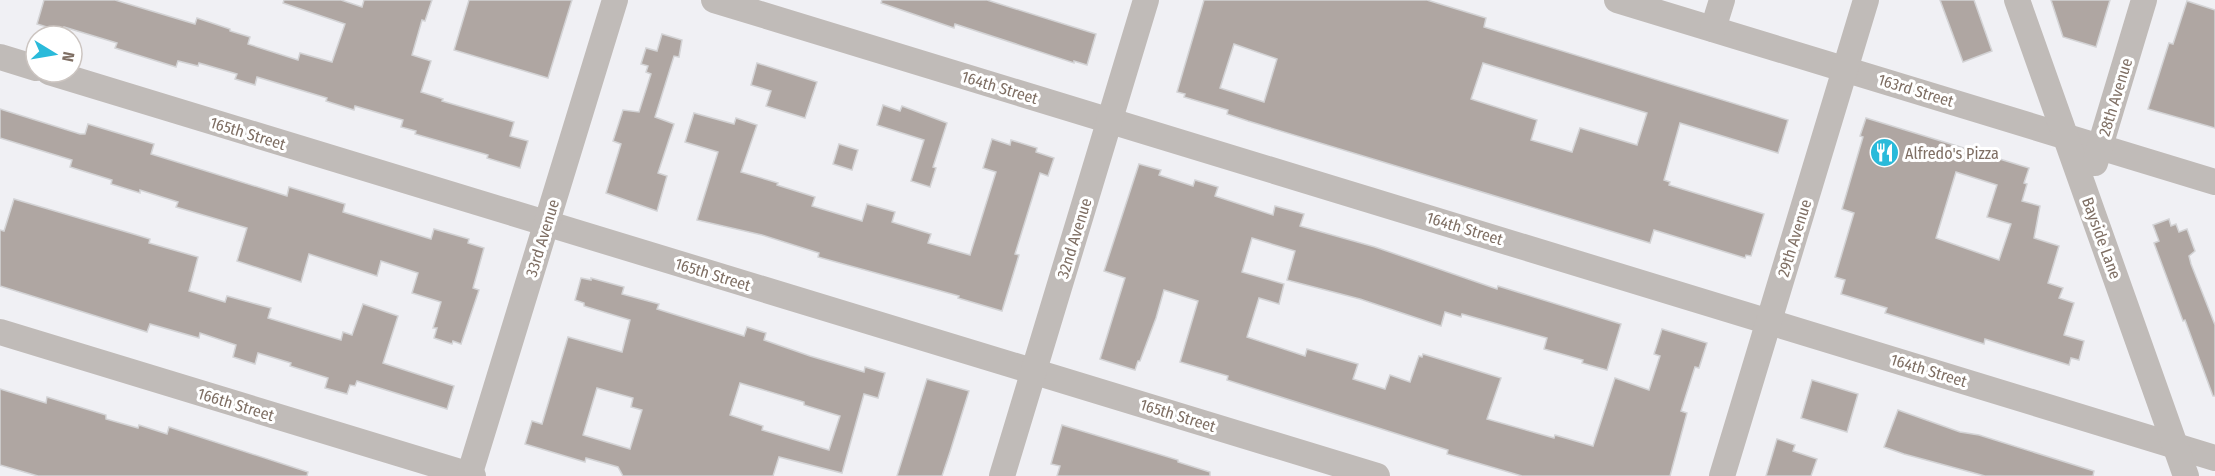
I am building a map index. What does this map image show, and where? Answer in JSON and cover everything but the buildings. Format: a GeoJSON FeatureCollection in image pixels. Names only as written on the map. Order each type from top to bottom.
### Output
{"type":"FeatureCollection","features":[{"type":"Feature","properties":{"kind":"street","name":"33rd Avenue"},"geometry":{"type":"LineString","coordinates":[[471,476],[615,0]]}},
{"type":"Feature","properties":{"kind":"street","name":"164th Street"},"geometry":{"type":"LineString","coordinates":[[714,0],[2215,458]]}},
{"type":"Feature","properties":{"kind":"street","name":"32nd Avenue"},"geometry":{"type":"LineString","coordinates":[[1002,476],[1146,0]]}},
{"type":"Feature","properties":{"kind":"street","name":"163rd Street"},"geometry":{"type":"LineString","coordinates":[[1617,0],[2215,182]]}},
{"type":"Feature","properties":{"kind":"street"},"geometry":{"type":"LineString","coordinates":[[1713,29],[1722,0]]}},
{"type":"Feature","properties":{"kind":"street","name":"29th Avenue"},"geometry":{"type":"LineString","coordinates":[[1722,476],[1866,0]]}},
{"type":"Feature","properties":{"kind":"street","name":"Bayside Lane"},"geometry":{"type":"LineString","coordinates":[[2017,0],[2186,476]]}},
{"type":"Feature","properties":{"kind":"street","name":"28th Avenue"},"geometry":{"type":"LineString","coordinates":[[2086,194],[2144,0]]}},
{"type":"Feature","properties":{"kind":"street"},"geometry":{"type":"LineString","coordinates":[[0,57],[24,64]]}},
{"type":"Feature","properties":{"kind":"street","name":"165th Street"},"geometry":{"type":"LineString","coordinates":[[84,83],[1377,476]]}},
{"type":"Feature","properties":{"kind":"street","name":"166th Street"},"geometry":{"type":"LineString","coordinates":[[0,332],[471,476]]}},
{"type":"Feature","properties":{"kind":"place","name":"Alfredo's Pizza"},"geometry":{"type":"Point","coordinates":[1884,153]}}]}
